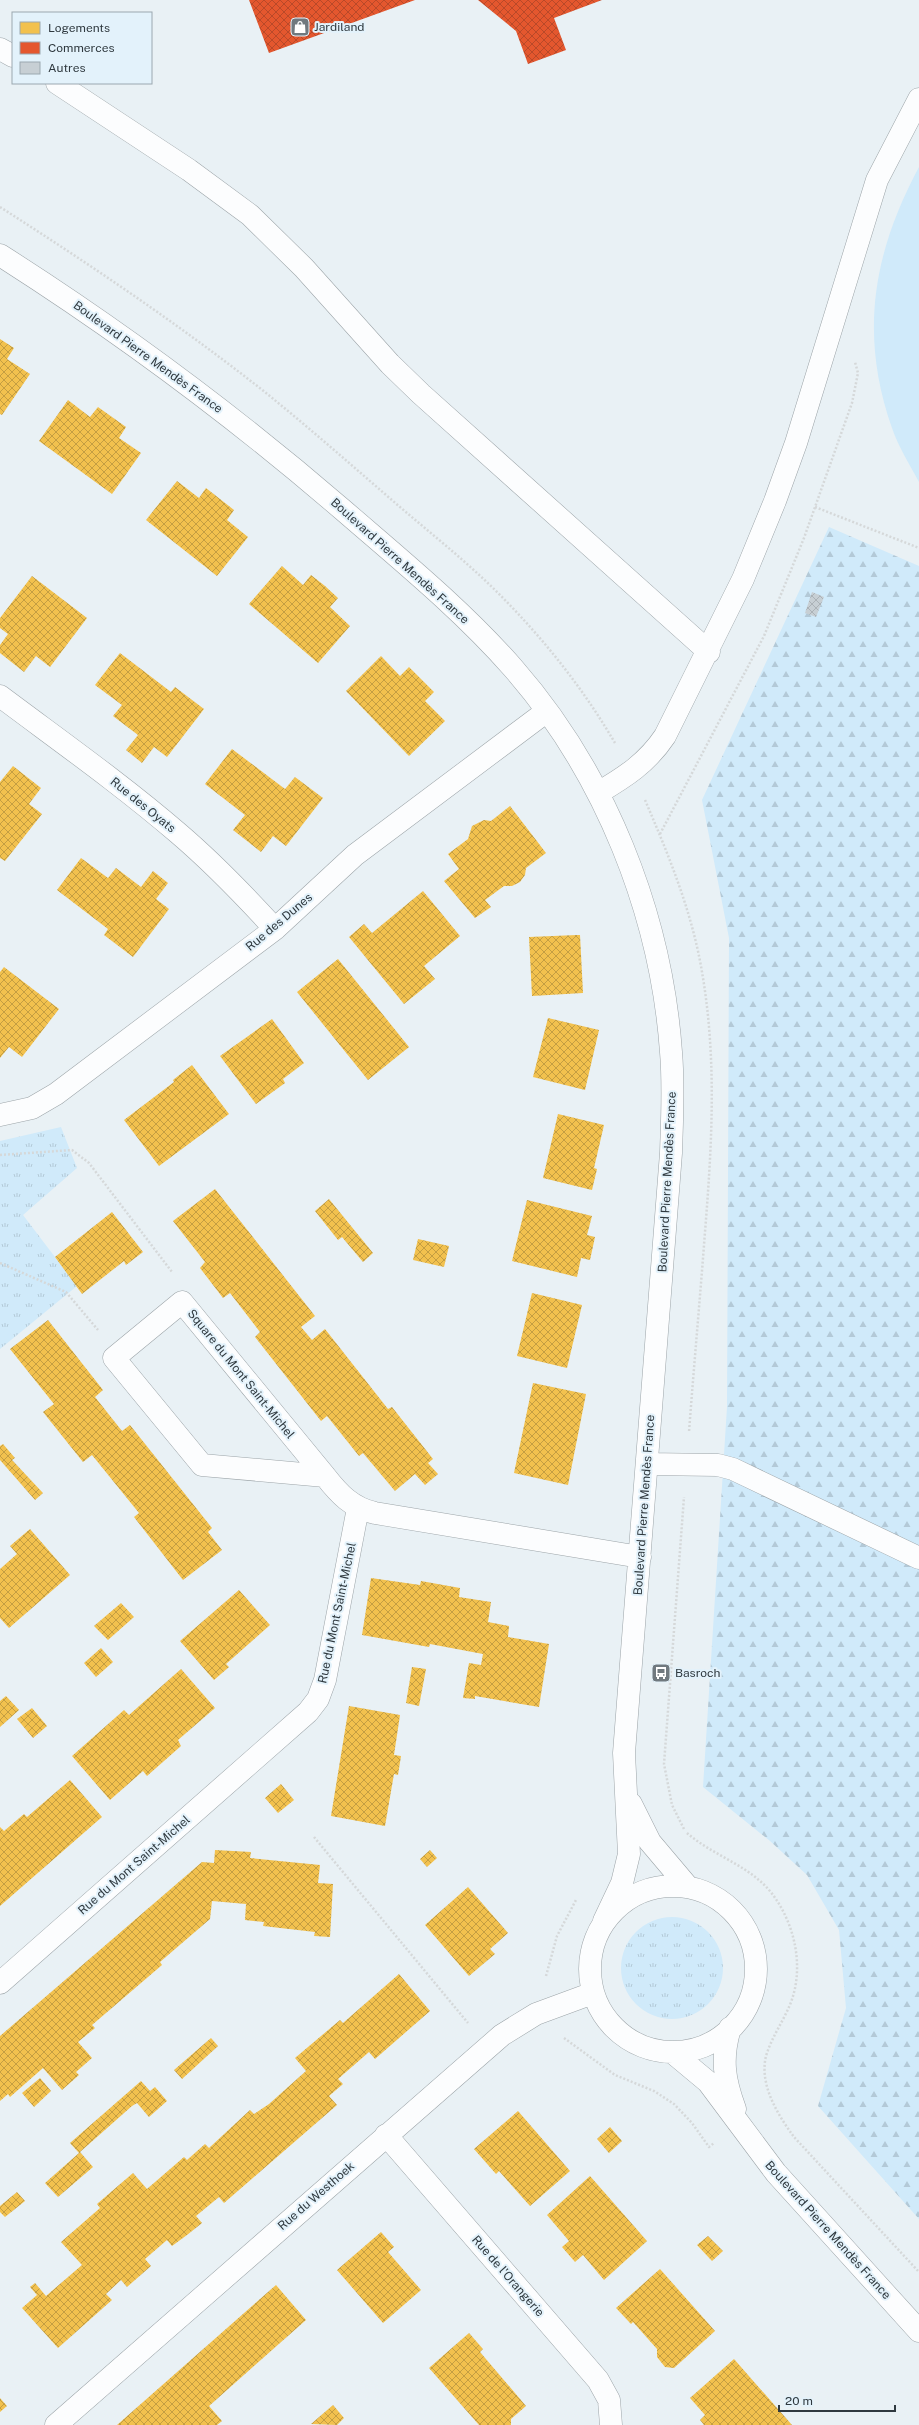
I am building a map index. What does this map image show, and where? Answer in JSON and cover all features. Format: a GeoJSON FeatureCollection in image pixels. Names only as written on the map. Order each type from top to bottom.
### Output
{"type":"FeatureCollection","features":[{"type":"Feature","properties":{"kind":"street"},"geometry":{"type":"LineString","coordinates":[[0,49],[12,55]]}},
{"type":"Feature","properties":{"kind":"street"},"geometry":{"type":"LineString","coordinates":[[59,84],[189,170],[250,215],[304,268],[390,364],[421,394],[709,652]]}},
{"type":"Feature","properties":{"kind":"street"},"geometry":{"type":"LineString","coordinates":[[598,793],[632,773],[657,749],[709,652],[743,579],[787,468],[877,180],[918,103]]}},
{"type":"Feature","properties":{"kind":"street","name":"Boulevard Pierre Mendès France"},"geometry":{"type":"LineString","coordinates":[[0,255],[129,342],[235,420],[307,479],[457,610],[513,668],[547,711],[598,793],[636,882],[648,921],[663,987],[671,1050],[673,1082],[671,1154],[624,1753],[629,1854],[622,1883],[594,1941],[590,1963],[593,1993]]}},
{"type":"Feature","properties":{"kind":"street","name":"Rue des Oyats"},"geometry":{"type":"LineString","coordinates":[[0,696],[172,828],[225,876],[275,929]]}},
{"type":"Feature","properties":{"kind":"street","name":"Rue des Dunes"},"geometry":{"type":"LineString","coordinates":[[0,1115],[32,1108],[56,1094],[275,929],[355,855],[547,711]]}},
{"type":"Feature","properties":{"kind":"street","name":"Square du Mont Saint-Michel"},"geometry":{"type":"LineString","coordinates":[[118,1354],[182,1302],[343,1497],[358,1508]]}},
{"type":"Feature","properties":{"kind":"street"},"geometry":{"type":"LineString","coordinates":[[118,1354],[114,1358],[202,1465],[326,1476]]}},
{"type":"Feature","properties":{"kind":"street"},"geometry":{"type":"LineString","coordinates":[[647,1464],[718,1465],[733,1469],[919,1558]]}},
{"type":"Feature","properties":{"kind":"street"},"geometry":{"type":"LineString","coordinates":[[358,1508],[375,1513],[640,1557]]}},
{"type":"Feature","properties":{"kind":"street","name":"Rue du Mont Saint-Michel"},"geometry":{"type":"LineString","coordinates":[[0,1983],[308,1712],[318,1699],[325,1680],[358,1508]]}},
{"type":"Feature","properties":{"kind":"street","name":"Boulevard Pierre Mendès France"},"geometry":{"type":"LineString","coordinates":[[626,1792],[650,1842],[688,1887]]}},
{"type":"Feature","properties":{"kind":"street"},"geometry":{"type":"LineString","coordinates":[[593,1993],[606,2018],[626,2037],[645,2047],[672,2052],[694,2049],[707,2044],[730,2028],[748,2005],[754,1984],[756,1963],[753,1949],[745,1928],[727,1906],[702,1891],[688,1887],[659,1887],[645,1891],[625,1901],[604,1921]]}},
{"type":"Feature","properties":{"kind":"street","name":"Rue du Westhoek"},"geometry":{"type":"LineString","coordinates":[[56,2425],[488,2047],[513,2027],[536,2014],[593,1993]]}},
{"type":"Feature","properties":{"kind":"street","name":"Boulevard Pierre Mendès France"},"geometry":{"type":"LineString","coordinates":[[730,2028],[723,2064],[728,2088],[741,2127]]}},
{"type":"Feature","properties":{"kind":"street","name":"Boulevard Pierre Mendès France"},"geometry":{"type":"LineString","coordinates":[[672,2052],[708,2082],[776,2173],[919,2331]]}},
{"type":"Feature","properties":{"kind":"street","name":"Rue de l'Orangerie"},"geometry":{"type":"LineString","coordinates":[[386,2135],[598,2380],[609,2400],[611,2425]]}},
{"type":"Feature","properties":{"kind":"path"},"geometry":{"type":"LineString","coordinates":[[0,207],[121,286],[261,389],[316,434],[477,574],[504,599],[554,653],[595,710],[632,773],[673,867],[693,932],[702,971],[711,1039],[712,1124],[664,1764],[672,1805],[678,1821],[695,1841],[744,1870],[773,1894],[792,1933],[798,1961],[797,1984],[789,2006],[770,2046],[765,2065],[768,2090],[781,2120],[794,2137],[919,2272]]}},
{"type":"Feature","properties":{"kind":"path"},"geometry":{"type":"LineString","coordinates":[[815,506],[919,548]]}},
{"type":"Feature","properties":{"kind":"path"},"geometry":{"type":"LineString","coordinates":[[0,1155],[72,1150],[88,1163],[141,1235],[178,1280],[182,1302]]}},
{"type":"Feature","properties":{"kind":"path"},"geometry":{"type":"LineString","coordinates":[[0,1263],[66,1292],[118,1354]]}},
{"type":"Feature","properties":{"kind":"path"},"geometry":{"type":"LineString","coordinates":[[314,1837],[488,2047]]}},
{"type":"Feature","properties":{"kind":"green space"},"geometry":{"type":"Polygon","coordinates":[[[919,167],[919,482],[901,449],[892,428],[882,393],[876,360],[874,327],[876,294],[882,263],[891,231],[903,199],[919,167]]]}},
{"type":"Feature","properties":{"kind":"green space"},"geometry":{"type":"Polygon","coordinates":[[[829,527],[919,566],[919,2219],[818,2106],[846,2008],[839,1930],[807,1875],[770,1841],[703,1787],[727,1407],[729,938],[702,800],[829,527]]]}},
{"type":"Feature","properties":{"kind":"green space"},"geometry":{"type":"Polygon","coordinates":[[[61,1127],[77,1168],[23,1215],[77,1286],[0,1349],[0,1141],[61,1127]]]}},
{"type":"Feature","properties":{"kind":"green space"},"geometry":{"type":"Polygon","coordinates":[[[672,1917],[691,1921],[708,1932],[719,1949],[723,1968],[719,1987],[708,2004],[691,2015],[672,2019],[653,2015],[636,2004],[625,1987],[621,1968],[625,1949],[636,1932],[653,1921],[672,1917]]]}},
{"type":"Feature","properties":{"kind":"building: Logements"},"geometry":{"type":"Polygon","coordinates":[[[0,339],[14,348],[7,359],[30,374],[2,415],[0,414],[0,339]]]}},
{"type":"Feature","properties":{"kind":"building: Logements"},"geometry":{"type":"Polygon","coordinates":[[[68,400],[90,417],[98,407],[126,427],[119,438],[141,453],[112,494],[39,441],[68,400]]]}},
{"type":"Feature","properties":{"kind":"building: Logements"},"geometry":{"type":"Polygon","coordinates":[[[177,481],[199,498],[206,488],[234,510],[227,520],[248,537],[217,576],[146,520],[177,481]]]}},
{"type":"Feature","properties":{"kind":"building: Logements"},"geometry":{"type":"Polygon","coordinates":[[[282,566],[303,585],[311,575],[325,586],[338,598],[330,607],[350,626],[318,663],[249,604],[282,566]]]}},
{"type":"Feature","properties":{"kind":"building: Logements"},"geometry":{"type":"Polygon","coordinates":[[[32,576],[87,618],[50,667],[36,656],[24,672],[0,653],[0,645],[8,634],[0,628],[0,618],[32,576]]]}},
{"type":"Feature","properties":{"kind":"building: Logements"},"geometry":{"type":"Polygon","coordinates":[[[120,653],[171,692],[175,687],[204,709],[167,757],[154,747],[142,763],[126,750],[138,735],[113,716],[122,705],[95,685],[120,653]]]}},
{"type":"Feature","properties":{"kind":"building: Logements"},"geometry":{"type":"Polygon","coordinates":[[[381,656],[400,676],[409,667],[434,692],[425,701],[445,721],[409,756],[346,691],[381,656]]]}},
{"type":"Feature","properties":{"kind":"building: Logements"},"geometry":{"type":"Polygon","coordinates":[[[232,749],[285,789],[295,777],[323,798],[286,846],[273,836],[261,852],[233,830],[245,815],[205,784],[232,749]]]}},
{"type":"Feature","properties":{"kind":"building: Logements"},"geometry":{"type":"Polygon","coordinates":[[[13,766],[41,788],[29,804],[42,814],[5,861],[0,858],[0,782],[13,766]]]}},
{"type":"Feature","properties":{"kind":"building: Logements"},"geometry":{"type":"Polygon","coordinates":[[[510,806],[546,853],[526,868],[525,875],[520,882],[512,886],[504,886],[485,900],[491,907],[475,918],[444,881],[459,869],[448,854],[468,839],[472,826],[484,820],[491,821],[510,806]]]}},
{"type":"Feature","properties":{"kind":"building: Logements"},"geometry":{"type":"Polygon","coordinates":[[[81,858],[108,878],[116,868],[141,887],[153,871],[168,883],[156,899],[169,909],[133,957],[104,935],[108,929],[57,890],[81,858]]]}},
{"type":"Feature","properties":{"kind":"building: Logements"},"geometry":{"type":"Polygon","coordinates":[[[423,891],[460,936],[424,966],[435,979],[404,1004],[349,937],[364,924],[372,933],[423,891]]]}},
{"type":"Feature","properties":{"kind":"building: Logements"},"geometry":{"type":"Polygon","coordinates":[[[580,935],[583,993],[532,996],[529,937],[580,935]]]}},
{"type":"Feature","properties":{"kind":"building: Logements"},"geometry":{"type":"Polygon","coordinates":[[[338,959],[409,1047],[368,1080],[297,992],[338,959]]]}},
{"type":"Feature","properties":{"kind":"building: Logements"},"geometry":{"type":"Polygon","coordinates":[[[4,967],[59,1009],[22,1057],[9,1047],[0,1058],[0,972],[4,967]]]}},
{"type":"Feature","properties":{"kind":"building: Logements"},"geometry":{"type":"Polygon","coordinates":[[[548,1018],[599,1030],[585,1090],[533,1077],[548,1018]]]}},
{"type":"Feature","properties":{"kind":"building: Logements"},"geometry":{"type":"Polygon","coordinates":[[[272,1019],[304,1063],[283,1079],[285,1083],[256,1104],[220,1056],[272,1019]]]}},
{"type":"Feature","properties":{"kind":"building: Logements"},"geometry":{"type":"Polygon","coordinates":[[[192,1065],[229,1114],[159,1166],[124,1120],[174,1082],[173,1080],[192,1065]]]}},
{"type":"Feature","properties":{"kind":"building: Logements"},"geometry":{"type":"Polygon","coordinates":[[[558,1114],[604,1125],[594,1168],[597,1169],[592,1190],[543,1178],[558,1114]]]}},
{"type":"Feature","properties":{"kind":"building: Logements"},"geometry":{"type":"Polygon","coordinates":[[[215,1189],[315,1316],[301,1327],[312,1340],[325,1329],[388,1409],[392,1407],[433,1459],[428,1463],[438,1474],[425,1485],[415,1474],[395,1491],[363,1453],[359,1456],[327,1416],[321,1421],[255,1337],[260,1332],[230,1293],[223,1298],[200,1268],[205,1262],[173,1221],[215,1189]]]}},
{"type":"Feature","properties":{"kind":"building: Logements"},"geometry":{"type":"Polygon","coordinates":[[[329,1199],[373,1253],[363,1262],[342,1237],[338,1240],[315,1211],[329,1199]]]}},
{"type":"Feature","properties":{"kind":"building: Logements"},"geometry":{"type":"Polygon","coordinates":[[[527,1200],[592,1216],[587,1235],[595,1237],[590,1260],[581,1258],[577,1277],[512,1261],[527,1200]]]}},
{"type":"Feature","properties":{"kind":"building: Logements"},"geometry":{"type":"Polygon","coordinates":[[[112,1212],[143,1252],[126,1265],[124,1261],[82,1294],[55,1257],[112,1212]]]}},
{"type":"Feature","properties":{"kind":"building: Logements"},"geometry":{"type":"Polygon","coordinates":[[[418,1239],[449,1246],[444,1267],[413,1260],[418,1239]]]}},
{"type":"Feature","properties":{"kind":"building: Logements"},"geometry":{"type":"Polygon","coordinates":[[[532,1293],[582,1305],[567,1368],[517,1356],[532,1293]]]}},
{"type":"Feature","properties":{"kind":"building: Logements"},"geometry":{"type":"Polygon","coordinates":[[[48,1320],[103,1390],[95,1397],[122,1431],[130,1425],[212,1528],[208,1532],[222,1550],[183,1580],[134,1517],[139,1513],[92,1455],[83,1462],[43,1412],[54,1404],[10,1349],[48,1320]]]}},
{"type":"Feature","properties":{"kind":"building: Logements"},"geometry":{"type":"Polygon","coordinates":[[[533,1383],[586,1394],[568,1485],[514,1473],[533,1383]]]}},
{"type":"Feature","properties":{"kind":"building: Logements"},"geometry":{"type":"Polygon","coordinates":[[[3,1444],[15,1458],[12,1460],[43,1493],[35,1500],[0,1460],[0,1446],[3,1444]]]}},
{"type":"Feature","properties":{"kind":"building: Logements"},"geometry":{"type":"Polygon","coordinates":[[[30,1529],[70,1575],[9,1628],[0,1618],[0,1569],[17,1554],[10,1546],[30,1529]]]}},
{"type":"Feature","properties":{"kind":"building: Logements"},"geometry":{"type":"Polygon","coordinates":[[[371,1578],[420,1585],[421,1581],[460,1588],[459,1597],[491,1602],[488,1622],[509,1626],[508,1637],[549,1644],[539,1707],[475,1696],[475,1699],[463,1698],[469,1663],[481,1665],[483,1654],[430,1644],[429,1647],[362,1635],[371,1578]]]}},
{"type":"Feature","properties":{"kind":"building: Logements"},"geometry":{"type":"Polygon","coordinates":[[[239,1590],[270,1625],[226,1664],[229,1667],[214,1680],[180,1641],[239,1590]]]}},
{"type":"Feature","properties":{"kind":"building: Logements"},"geometry":{"type":"Polygon","coordinates":[[[121,1603],[134,1617],[108,1640],[94,1626],[121,1603]]]}},
{"type":"Feature","properties":{"kind":"building: Logements"},"geometry":{"type":"Polygon","coordinates":[[[101,1648],[113,1662],[96,1677],[84,1663],[101,1648]]]}},
{"type":"Feature","properties":{"kind":"building: Logements"},"geometry":{"type":"Polygon","coordinates":[[[412,1667],[426,1669],[419,1706],[406,1703],[412,1667]]]}},
{"type":"Feature","properties":{"kind":"building: Logements"},"geometry":{"type":"Polygon","coordinates":[[[181,1669],[215,1708],[178,1740],[181,1746],[147,1776],[143,1771],[110,1800],[72,1756],[124,1710],[129,1715],[181,1669]]]}},
{"type":"Feature","properties":{"kind":"building: Logements"},"geometry":{"type":"Polygon","coordinates":[[[6,1696],[19,1710],[0,1727],[0,1701],[6,1696]]]}},
{"type":"Feature","properties":{"kind":"building: Logements"},"geometry":{"type":"Polygon","coordinates":[[[349,1706],[400,1715],[394,1755],[401,1756],[398,1775],[394,1774],[385,1826],[331,1816],[349,1706]]]}},
{"type":"Feature","properties":{"kind":"building: Logements"},"geometry":{"type":"Polygon","coordinates":[[[32,1708],[47,1726],[33,1738],[17,1719],[32,1708]]]}},
{"type":"Feature","properties":{"kind":"building: Logements"},"geometry":{"type":"Polygon","coordinates":[[[70,1780],[102,1817],[0,1906],[0,1827],[4,1831],[24,1814],[27,1817],[70,1780]]]}},
{"type":"Feature","properties":{"kind":"building: Logements"},"geometry":{"type":"Polygon","coordinates":[[[281,1784],[294,1800],[278,1813],[265,1798],[281,1784]]]}},
{"type":"Feature","properties":{"kind":"building: Logements"},"geometry":{"type":"Polygon","coordinates":[[[215,1850],[251,1852],[250,1858],[320,1865],[318,1883],[333,1884],[330,1937],[314,1936],[315,1932],[263,1926],[264,1922],[245,1920],[246,1904],[212,1901],[210,1919],[160,1962],[162,1965],[92,2025],[95,2028],[78,2042],[92,2058],[76,2072],[79,2075],[62,2090],[43,2068],[10,2097],[8,2094],[0,2101],[0,2036],[202,1862],[214,1863],[215,1850]]]}},
{"type":"Feature","properties":{"kind":"building: Logements"},"geometry":{"type":"Polygon","coordinates":[[[430,1850],[437,1858],[427,1867],[420,1859],[430,1850]]]}},
{"type":"Feature","properties":{"kind":"building: Logements"},"geometry":{"type":"Polygon","coordinates":[[[468,1887],[508,1933],[490,1949],[495,1954],[469,1976],[425,1925],[468,1887]]]}},
{"type":"Feature","properties":{"kind":"building: Logements"},"geometry":{"type":"Polygon","coordinates":[[[399,1974],[430,2011],[375,2059],[369,2052],[338,2079],[343,2084],[329,2096],[337,2105],[224,2203],[219,2197],[196,2216],[202,2223],[172,2246],[167,2240],[145,2259],[151,2266],[127,2287],[121,2280],[106,2294],[112,2300],[58,2348],[22,2308],[37,2295],[30,2287],[35,2283],[46,2296],[82,2265],[61,2242],[100,2208],[97,2204],[133,2173],[147,2189],[184,2157],[187,2160],[205,2144],[209,2148],[250,2110],[254,2114],[269,2104],[306,2071],[295,2058],[340,2020],[343,2023],[399,1974]]]}},
{"type":"Feature","properties":{"kind":"building: Logements"},"geometry":{"type":"Polygon","coordinates":[[[211,2038],[218,2046],[182,2079],[174,2070],[211,2038]]]}},
{"type":"Feature","properties":{"kind":"building: Logements"},"geometry":{"type":"Polygon","coordinates":[[[40,2078],[51,2091],[34,2107],[22,2093],[40,2078]]]}},
{"type":"Feature","properties":{"kind":"building: Logements"},"geometry":{"type":"Polygon","coordinates":[[[141,2081],[150,2091],[155,2087],[167,2101],[149,2117],[137,2103],[132,2106],[80,2152],[93,2167],[58,2197],[45,2183],[79,2153],[70,2143],[141,2081]]]}},
{"type":"Feature","properties":{"kind":"building: Logements"},"geometry":{"type":"Polygon","coordinates":[[[518,2111],[570,2171],[530,2206],[499,2171],[496,2174],[474,2149],[518,2111]]]}},
{"type":"Feature","properties":{"kind":"building: Logements"},"geometry":{"type":"Polygon","coordinates":[[[610,2127],[622,2141],[609,2153],[597,2139],[610,2127]]]}},
{"type":"Feature","properties":{"kind":"building: Logements"},"geometry":{"type":"Polygon","coordinates":[[[590,2176],[647,2241],[604,2280],[583,2255],[575,2262],[562,2247],[569,2241],[547,2215],[590,2176]]]}},
{"type":"Feature","properties":{"kind":"building: Logements"},"geometry":{"type":"Polygon","coordinates":[[[17,2192],[25,2201],[5,2217],[0,2212],[0,2206],[17,2192]]]}},
{"type":"Feature","properties":{"kind":"building: Logements"},"geometry":{"type":"Polygon","coordinates":[[[381,2232],[394,2247],[388,2252],[421,2290],[383,2323],[337,2270],[381,2232]]]}},
{"type":"Feature","properties":{"kind":"building: Logements"},"geometry":{"type":"Polygon","coordinates":[[[708,2236],[723,2251],[712,2261],[697,2245],[708,2236]]]}},
{"type":"Feature","properties":{"kind":"building: Logements"},"geometry":{"type":"Polygon","coordinates":[[[660,2269],[715,2331],[674,2368],[665,2367],[657,2357],[657,2349],[633,2322],[631,2324],[616,2308],[660,2269]]]}},
{"type":"Feature","properties":{"kind":"building: Logements"},"geometry":{"type":"Polygon","coordinates":[[[276,2285],[306,2320],[209,2406],[222,2421],[217,2425],[117,2425],[276,2285]]]}},
{"type":"Feature","properties":{"kind":"building: Logements"},"geometry":{"type":"Polygon","coordinates":[[[469,2333],[483,2349],[480,2352],[526,2406],[511,2419],[511,2425],[479,2425],[429,2368],[469,2333]]]}},
{"type":"Feature","properties":{"kind":"building: Logements"},"geometry":{"type":"Polygon","coordinates":[[[734,2359],[792,2425],[704,2425],[700,2420],[705,2415],[690,2398],[734,2359]]]}},
{"type":"Feature","properties":{"kind":"building: Logements"},"geometry":{"type":"Polygon","coordinates":[[[0,2398],[7,2406],[0,2412],[0,2398]]]}},
{"type":"Feature","properties":{"kind":"building: Logements"},"geometry":{"type":"Polygon","coordinates":[[[333,2405],[344,2418],[337,2425],[311,2424],[333,2405]]]}},
{"type":"Feature","properties":{"kind":"building: Commerces","name":"Jardiland"},"geometry":{"type":"Polygon","coordinates":[[[249,0],[415,0],[269,53],[249,0]]]}},
{"type":"Feature","properties":{"kind":"building: Commerces"},"geometry":{"type":"Polygon","coordinates":[[[478,0],[602,0],[554,18],[566,50],[528,64],[516,31],[478,0]]]}},
{"type":"Feature","properties":{"kind":"building: Autres"},"geometry":{"type":"Polygon","coordinates":[[[812,592],[824,597],[816,617],[805,613],[812,592]]]}},
{"type":"Feature","properties":{"kind":"place","name":"Jardiland"},"geometry":{"type":"Point","coordinates":[300,27]}},
{"type":"Feature","properties":{"kind":"place","name":"Basroch"},"geometry":{"type":"Point","coordinates":[661,1673]}}]}
